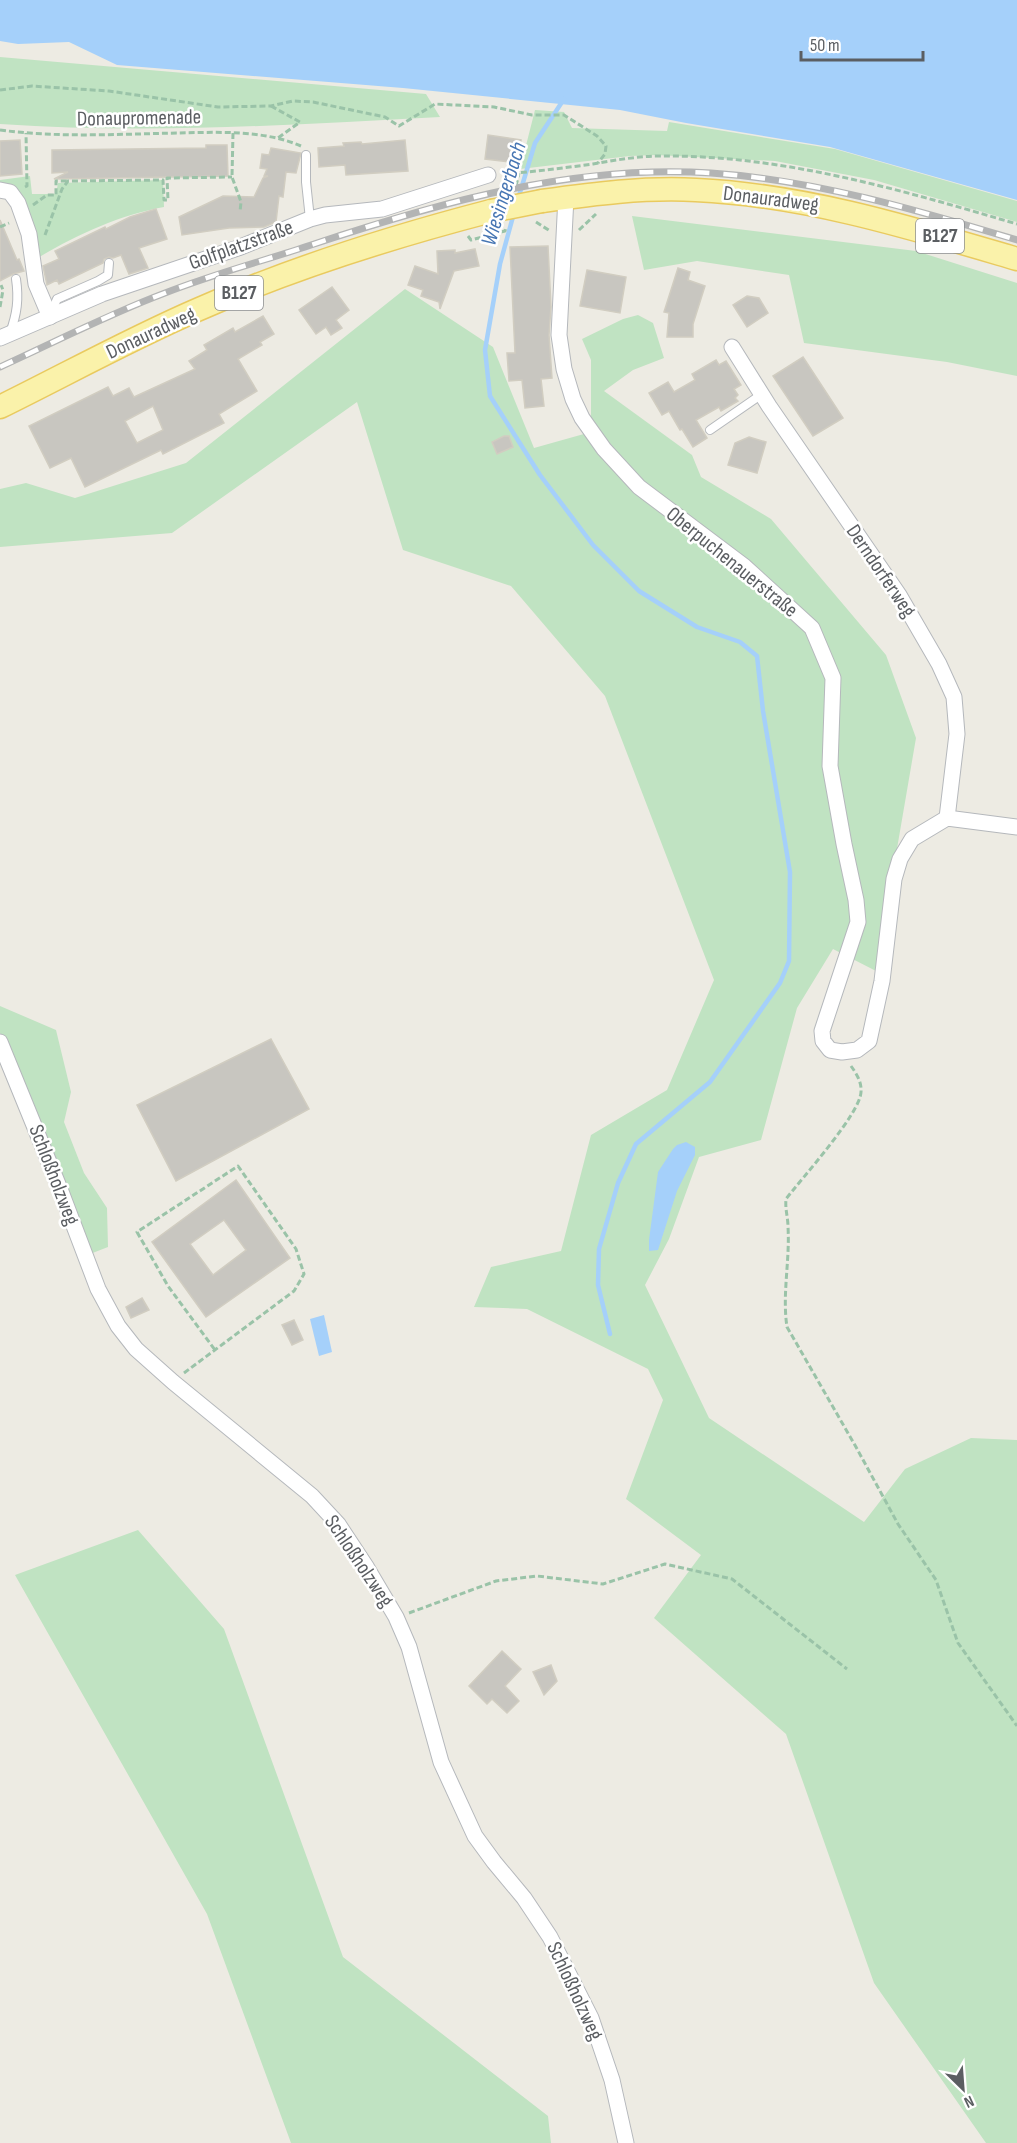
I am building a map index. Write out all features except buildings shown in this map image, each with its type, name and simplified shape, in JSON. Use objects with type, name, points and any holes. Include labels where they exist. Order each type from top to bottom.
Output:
[{"type":"main road","name":"B127","points":[[0,407],[196,310],[270,280],[343,253],[437,225],[491,211],[537,211],[566,197],[633,190],[696,190],[782,199],[862,215],[1017,259]]},
{"type":"street","name":"Golfplatzstraße","points":[[5,336],[102,294],[238,248],[325,214],[382,209],[489,176]]},
{"type":"street","points":[[5,191],[18,203],[29,234],[36,284],[50,316]]},
{"type":"street","name":"Oberpuchenauerstraße","points":[[566,197],[559,334],[564,369],[573,399],[582,418],[604,449],[639,487],[744,566],[812,628],[833,678],[830,766],[856,900],[858,922],[822,1031],[823,1041],[830,1050],[842,1052],[857,1050]]},
{"type":"street","name":"Derndorferweg","points":[[732,347],[810,467],[899,595],[939,664],[954,697],[957,734],[947,818]]},
{"type":"street","points":[[857,1050],[868,1041],[882,981],[894,879],[900,859],[912,839],[947,818],[1017,827]]},
{"type":"street","name":"Schloßholzweg","points":[[0,1042],[98,1289],[118,1326],[136,1349],[173,1382],[312,1496],[338,1524],[396,1617],[409,1647],[441,1762],[475,1836],[524,1898],[550,1937],[591,2018],[612,2080],[626,2143]]},
{"type":"lane","points":[[306,155],[310,219]]},
{"type":"lane","points":[[50,316],[57,299],[98,281],[108,274],[109,263]]},
{"type":"lane","points":[[5,336],[16,315],[19,297],[16,279]]},
{"type":"lane","points":[[710,430],[762,394]]},
{"type":"path","points":[[0,90],[32,86],[109,91],[218,107],[271,106],[293,101],[313,102],[385,117],[399,126],[435,104],[494,107],[532,115],[564,115],[597,136],[606,146],[605,154],[598,163]]},
{"type":"path","points":[[271,106],[300,122],[278,138]]},
{"type":"path","name":"Donaupromenade","points":[[0,130],[26,133],[233,134],[278,138]]},
{"type":"path","points":[[5,191],[27,186],[26,133]]},
{"type":"path","points":[[233,134],[232,177],[241,202],[240,212]]},
{"type":"path","points":[[278,138],[302,146],[306,155]]},
{"type":"path","points":[[519,173],[598,163],[631,156],[773,163],[875,184],[1017,224]]},
{"type":"path","points":[[21,213],[47,195],[56,195],[56,181],[164,180],[164,200],[168,200],[167,178],[232,177]]},
{"type":"path","points":[[29,240],[44,239],[62,189],[68,181]]},
{"type":"path","points":[[537,211],[555,234],[564,235],[578,231],[591,218],[604,210]]},
{"type":"path","points":[[466,234],[474,231]]},
{"type":"path","points":[[471,240],[505,231]]},
{"type":"path","points":[[0,307],[3,290],[1,285]]},
{"type":"path","points":[[857,1050],[849,1062],[858,1076],[861,1092],[853,1113],[786,1199],[785,1211],[788,1226],[784,1311],[787,1327],[898,1524],[936,1580],[958,1643],[1017,1726]]},
{"type":"path","points":[[173,1382],[294,1291],[304,1274],[296,1249],[238,1166],[137,1232],[168,1286],[215,1350]]},
{"type":"path","points":[[396,1617],[496,1581],[537,1576],[603,1584],[665,1564],[732,1579],[847,1669]]},
{"type":"green space","points":[[0,57],[426,94],[440,117],[165,128],[0,124]]},
{"type":"green space","points":[[535,110],[564,112],[572,128],[667,131],[669,122],[835,149],[1017,201],[1017,222],[874,180],[775,161],[656,155],[520,169]]},
{"type":"green space","points":[[30,176],[32,194],[56,194],[58,183],[163,180],[164,207],[130,215],[97,227],[36,259],[16,192],[0,182],[0,180]]},
{"type":"green space","points":[[632,216],[916,251],[1017,283],[1017,376],[947,362],[804,343],[789,275],[697,261],[644,270]]},
{"type":"green space","points":[[405,289],[493,347],[534,448],[591,432],[591,360],[582,339],[623,319],[638,315],[653,323],[664,358],[633,370],[604,391],[692,455],[701,477],[771,519],[886,655],[916,738],[876,971],[833,949],[797,1008],[761,1140],[699,1157],[669,1239],[645,1285],[709,1418],[864,1522],[905,1469],[971,1438],[1017,1440],[1017,2143],[986,2143],[874,1983],[786,1734],[654,1618],[701,1555],[626,1499],[663,1400],[648,1369],[527,1309],[474,1307],[491,1267],[561,1251],[591,1135],[667,1090],[714,980],[605,696],[511,586],[403,550],[357,402],[172,533],[0,547],[0,489],[26,483],[75,498],[186,463]]},
{"type":"green space","points":[[0,1006],[56,1030],[71,1092],[64,1122],[84,1173],[107,1208],[108,1247],[90,1254],[7,1045],[0,1033]]},
{"type":"green space","points":[[138,1530],[224,1629],[343,1957],[548,2116],[551,2143],[291,2143],[207,1914],[15,1575]]},
{"type":"water","points":[[0,0],[1017,0],[1017,200],[830,147],[620,110],[403,88],[117,65],[69,42],[18,44],[0,41]]},
{"type":"water","points":[[686,1142],[695,1147],[695,1155],[677,1191],[658,1250],[649,1251],[658,1172],[673,1149]]},
{"type":"water","points":[[324,1315],[332,1352],[319,1356],[310,1319]]},
{"type":"waterway","name":"Wiesingerbach","points":[[518,199],[535,143],[564,99]]},
{"type":"waterway","points":[[514,213],[500,264],[485,350],[490,396],[540,475],[593,545],[639,591],[697,627],[740,642],[757,656],[763,711],[790,872],[789,961],[780,983],[710,1082],[636,1144],[618,1183],[599,1249],[598,1285],[610,1334]]},
{"type":"railway","points":[[0,367],[123,310],[201,280],[409,214],[559,180],[609,174],[660,172],[711,173],[789,182],[866,198],[1017,240]]}]
